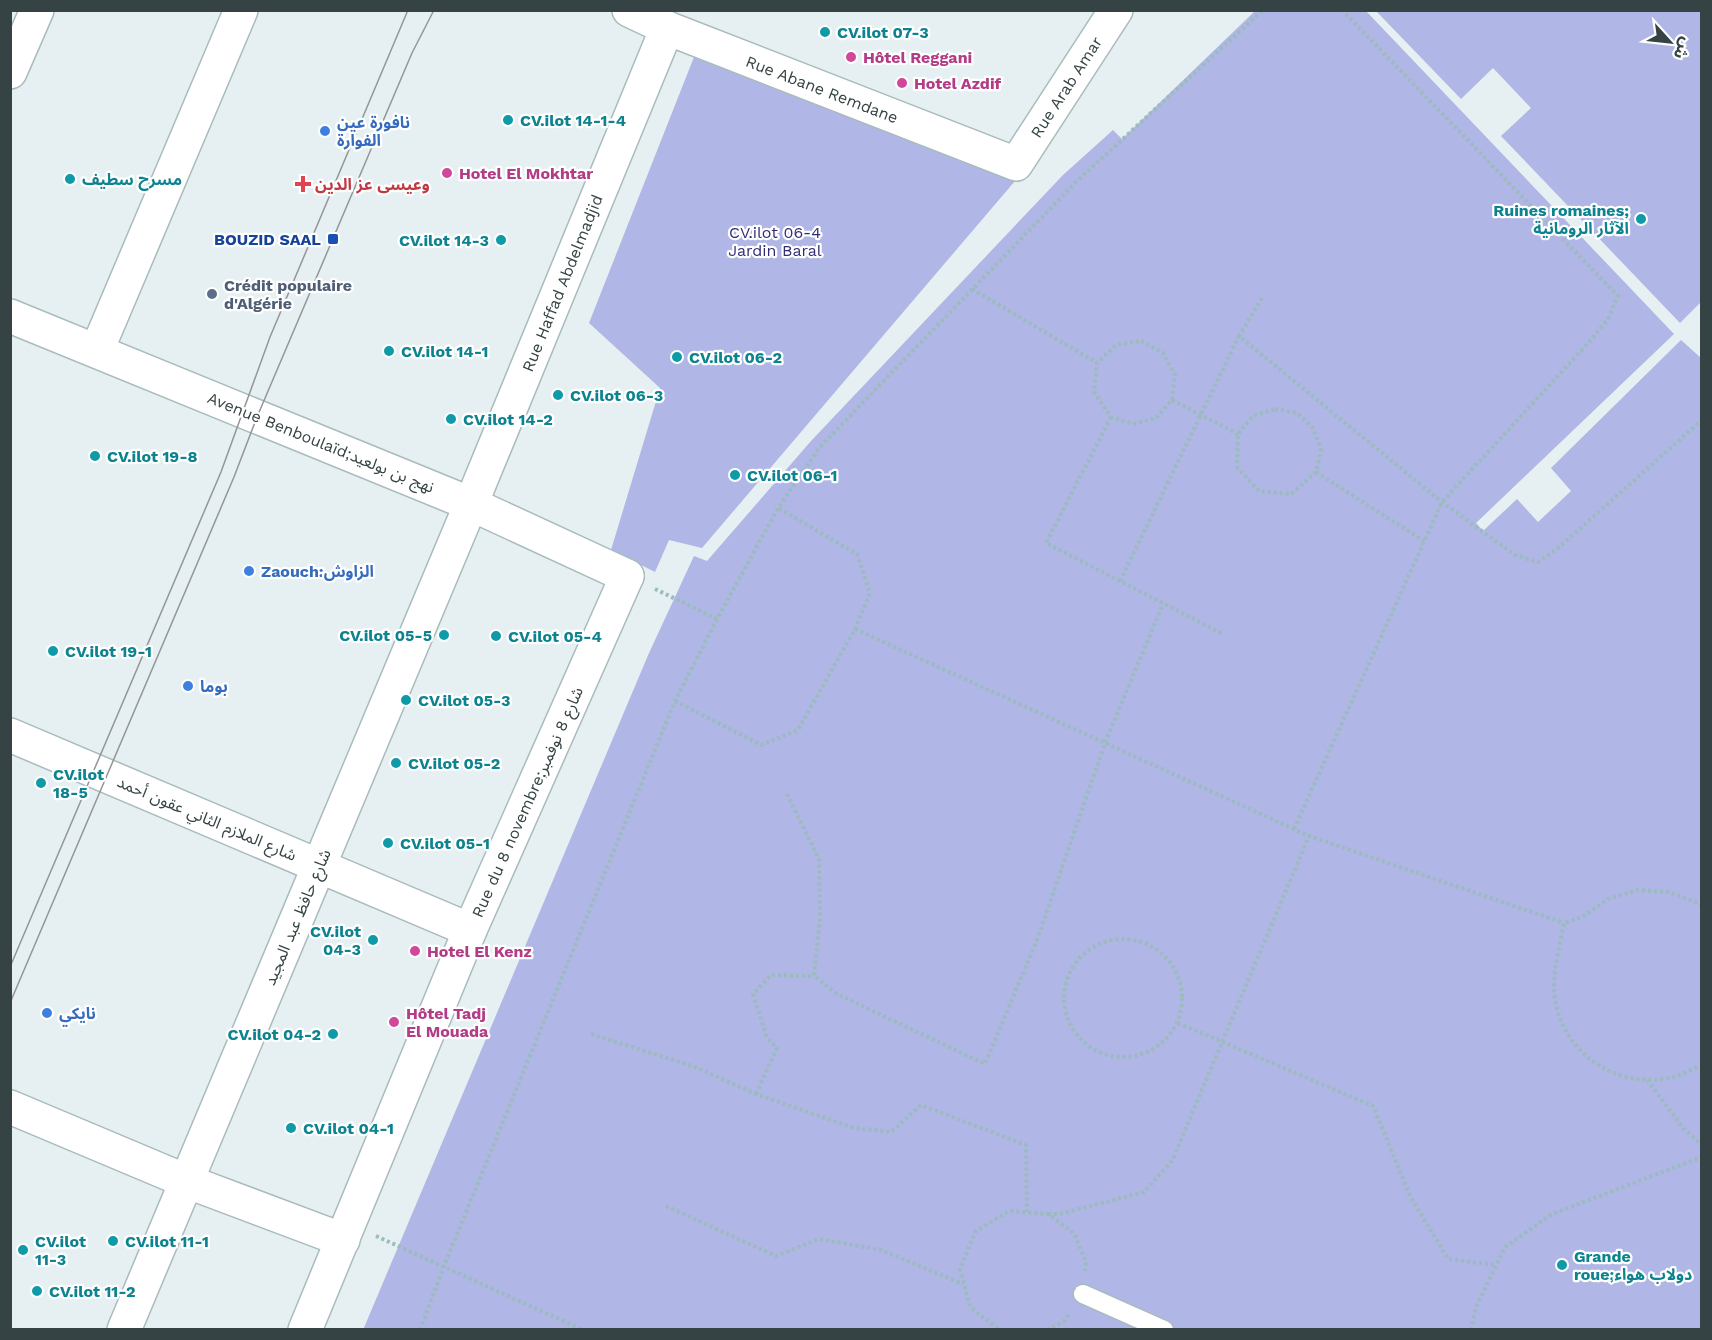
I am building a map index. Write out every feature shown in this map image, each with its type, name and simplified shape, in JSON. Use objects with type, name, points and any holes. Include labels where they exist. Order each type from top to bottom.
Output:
[{"type":"street","points":[[10,72],[37,10]]},
{"type":"street","points":[[97,350],[241,10]]},
{"type":"street","name":"Rue Abane Remdane","points":[[629,10],[667,28],[1016,164]]},
{"type":"street","name":"Rue Arab Amar","points":[[1016,164],[1116,10]]},
{"type":"street","name":"Rue Haffad Abdelmadjid","points":[[471,504],[667,28]]},
{"type":"street","name":"Avenue Benboulaïd;نهج بن بولعيد","points":[[10,316],[471,504],[627,576]]},
{"type":"street","name":"شارع حافظ عبد المجيد","points":[[124,1329],[471,504]]},
{"type":"street","name":"Rue du 8 novembre;شارع 8 نوفمبر","points":[[305,1329],[470,930],[627,576]]},
{"type":"street","name":"شارع الملازم الثاني عقون أحمد","points":[[10,735],[470,930]]},
{"type":"street","points":[[10,1107],[186,1181],[346,1232]]},
{"type":"lane","points":[[1083,1294],[1164,1329]]},
{"type":"path","points":[[420,1329],[675,701],[778,508],[820,447],[1076,182],[1263,10]]},
{"type":"path","points":[[1294,829],[1442,502],[1590,341],[1608,319],[1618,296],[1342,10]]},
{"type":"path","points":[[972,289],[1097,363]]},
{"type":"path","points":[[1120,581],[1239,336],[1262,298]]},
{"type":"path","points":[[1239,336],[1442,502],[1515,555],[1538,562],[1557,549],[1701,420]]},
{"type":"path","points":[[1141,341],[1163,353],[1175,375],[1172,400],[1156,418],[1133,424],[1111,417],[1094,392],[1097,363],[1116,345],[1141,341]]},
{"type":"path","points":[[1172,400],[1238,434]]},
{"type":"path","points":[[1275,409],[1297,413],[1314,428],[1321,450],[1316,472],[1291,494],[1259,492],[1236,467],[1238,434],[1253,416],[1275,409]]},
{"type":"path","points":[[1111,417],[1046,543],[1223,634]]},
{"type":"path","points":[[1316,472],[1424,541]]},
{"type":"path","points":[[675,701],[761,745],[798,730],[855,629],[870,593],[856,554],[778,508]]},
{"type":"path","points":[[627,576],[717,619]]},
{"type":"path","points":[[756,1095],[777,1048],[767,1038],[753,994],[771,975],[814,976],[837,994],[985,1064],[1037,940],[1105,743],[1163,604]]},
{"type":"path","points":[[855,629],[1309,836],[1564,923],[1582,917],[1608,899],[1638,890],[1668,892],[1701,906]]},
{"type":"path","points":[[787,794],[819,859],[820,917],[814,976]]},
{"type":"path","points":[[1004,1329],[997,1328],[970,1307],[960,1269],[975,1232],[1009,1211],[1060,1214],[1144,1192],[1172,1161],[1309,836]]},
{"type":"path","points":[[1564,923],[1555,973],[1556,1005],[1567,1034],[1588,1059],[1616,1075],[1647,1080],[1678,1076],[1701,1064]]},
{"type":"path","points":[[1130,937],[1165,953],[1183,986],[1178,1023],[1153,1051],[1116,1059],[1081,1043],[1063,1010],[1068,972],[1093,945],[1130,937]]},
{"type":"path","points":[[1178,1023],[1373,1106],[1410,1196],[1448,1259],[1496,1265]]},
{"type":"path","points":[[591,1034],[695,1067],[756,1095],[854,1128],[891,1132],[921,1106],[1026,1145],[1027,1212]]},
{"type":"path","points":[[1647,1080],[1684,1130],[1701,1145]]},
{"type":"path","points":[[1471,1329],[1476,1307],[1505,1247],[1552,1214],[1701,1157]]},
{"type":"path","points":[[666,1206],[776,1256],[819,1239],[881,1250],[964,1284]]},
{"type":"path","points":[[1048,1214],[1074,1233],[1078,1242],[1086,1262],[1083,1294]]},
{"type":"path","points":[[346,1232],[444,1266],[583,1329]]},
{"type":"green space","points":[[1255,11],[1366,11],[1674,334],[1476,523],[1483,531],[1517,499],[1538,522],[1571,491],[1551,468],[1681,340],[1701,358],[1701,1329],[363,1330],[649,653],[694,556],[707,561],[811,441],[1063,175],[1113,130],[1122,139]]},
{"type":"green space","name":"Ruines romaines; الآثار الرومانية","points":[[1376,11],[1701,11],[1701,302],[1680,323],[1501,136],[1531,108],[1493,68],[1461,99]]},
{"type":"green space","name":"CV.ilot 06-4 Jardin Baral","points":[[694,57],[1015,181],[702,548],[669,540],[655,572],[611,550],[660,388],[589,323]]},
{"type":"tram line","points":[[10,967],[221,472],[270,337],[408,10]]},
{"type":"tram line","points":[[10,1003],[412,53],[434,10]]},
{"type":"place","name":"CV.ilot 07-3","points":[[825,32]]},
{"type":"place","name":"Hôtel Reggani","points":[[851,57]]},
{"type":"place","name":"Hotel Azdif","points":[[902,83]]},
{"type":"place","name":"CV.ilot 14-1-4","points":[[508,120]]},
{"type":"place","name":"نافورة عين الفوارة","points":[[325,131]]},
{"type":"place","name":"Hotel El Mokhtar","points":[[447,173]]},
{"type":"place","name":"مسرح سطيف","points":[[70,179]]},
{"type":"place","name":"وعيسى عز الدين","points":[[303,184]]},
{"type":"place","name":"Ruines romaines; الآثار الرومانية","points":[[1641,219]]},
{"type":"place","name":"BOUZID SAAL","points":[[333,239]]},
{"type":"place","name":"CV.ilot 14-3","points":[[501,240]]},
{"type":"place","name":"Crédit populaire d'Algérie","points":[[212,294]]},
{"type":"place","name":"CV.ilot 14-1","points":[[389,351]]},
{"type":"place","name":"CV.ilot 06-2","points":[[677,357]]},
{"type":"place","name":"CV.ilot 06-3","points":[[558,395]]},
{"type":"place","name":"CV.ilot 14-2","points":[[451,419]]},
{"type":"place","name":"CV.ilot 19-8","points":[[95,456]]},
{"type":"place","name":"CV.ilot 06-1","points":[[735,475]]},
{"type":"place","name":"Zaouch:الزاوش","points":[[249,571]]},
{"type":"place","name":"CV.ilot 05-5","points":[[444,635]]},
{"type":"place","name":"CV.ilot 05-4","points":[[496,636]]},
{"type":"place","name":"CV.ilot 19-1","points":[[53,651]]},
{"type":"place","name":"بوما","points":[[188,686]]},
{"type":"place","name":"CV.ilot 05-3","points":[[406,700]]},
{"type":"place","name":"CV.ilot 05-2","points":[[396,763]]},
{"type":"place","name":"CV.ilot 18-5","points":[[41,783]]},
{"type":"place","name":"CV.ilot 05-1","points":[[388,843]]},
{"type":"place","name":"CV.ilot 04-3","points":[[373,940]]},
{"type":"place","name":"Hotel El Kenz","points":[[415,951]]},
{"type":"place","name":"نايكي","points":[[47,1013]]},
{"type":"place","name":"Hôtel Tadj El Mouada","points":[[394,1022]]},
{"type":"place","name":"CV.ilot 04-2","points":[[333,1034]]},
{"type":"place","name":"CV.ilot 04-1","points":[[291,1128]]},
{"type":"place","name":"CV.ilot 11-1","points":[[113,1241]]},
{"type":"place","name":"CV.ilot 11-3","points":[[23,1250]]},
{"type":"place","name":"Grande roue;دولاب هواء","points":[[1562,1265]]},
{"type":"place","name":"CV.ilot 11-2","points":[[37,1291]]}]
